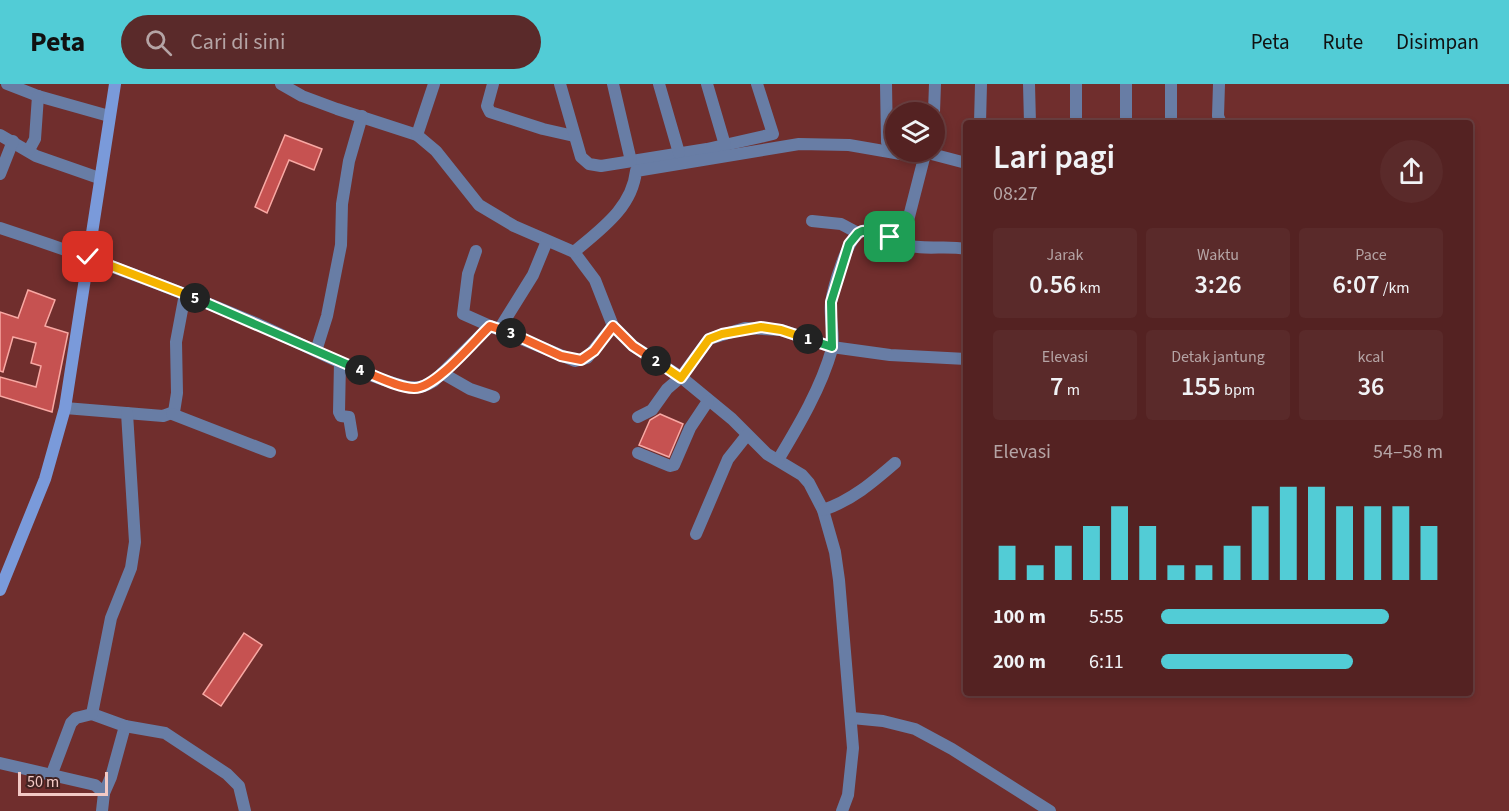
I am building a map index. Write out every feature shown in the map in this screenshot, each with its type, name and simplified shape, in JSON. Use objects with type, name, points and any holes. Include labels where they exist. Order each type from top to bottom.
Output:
[{"type":"street","points":[[7,84],[38,96],[110,116]]},
{"type":"street","points":[[0,590],[5,562],[45,479],[65,408],[115,84]]},
{"type":"street","points":[[281,84],[302,96],[417,135],[436,151],[479,205],[514,226],[574,252],[595,280],[613,326],[633,346],[681,378],[732,419],[767,454],[802,475],[815,492],[823,510],[835,552],[839,580],[852,718],[852,770],[848,795],[842,811]]},
{"type":"street","points":[[417,135],[434,84]]},
{"type":"street","points":[[493,84],[488,103],[490,112],[574,136]]},
{"type":"street","points":[[560,84],[581,157],[589,164],[601,166],[725,145],[773,134],[757,84]]},
{"type":"street","points":[[613,84],[631,160]]},
{"type":"street","points":[[659,84],[679,153]]},
{"type":"street","points":[[707,84],[725,145]]},
{"type":"street","points":[[886,84],[886,102]]},
{"type":"street","points":[[934,102],[935,84]]},
{"type":"street","points":[[980,120],[981,84]]},
{"type":"street","points":[[1029,84],[1030,120]]},
{"type":"street","points":[[1076,84],[1076,120]]},
{"type":"street","points":[[1126,84],[1126,120]]},
{"type":"street","points":[[1171,84],[1171,120]]},
{"type":"street","points":[[1219,84],[1220,120]]},
{"type":"street","points":[[29,150],[35,139],[38,96]]},
{"type":"street","points":[[316,351],[327,316],[341,245],[342,204],[349,161],[362,116]]},
{"type":"street","points":[[0,135],[36,156],[99,178]]},
{"type":"street","points":[[0,174],[13,141]]},
{"type":"street","points":[[574,252],[621,209],[635,184],[636,171],[799,144],[849,145],[924,158],[902,244]]},
{"type":"street","points":[[945,157],[963,162]]},
{"type":"street","points":[[812,221],[846,225],[858,233]]},
{"type":"street","points":[[0,228],[88,257],[185,294],[340,362],[413,388],[427,386],[495,327],[533,275],[547,242]]},
{"type":"street","points":[[778,460],[807,412],[832,347],[831,302],[849,244],[858,233],[876,231],[902,244],[963,249]]},
{"type":"street","points":[[476,251],[468,274],[464,314],[575,361],[587,358],[613,326]]},
{"type":"street","points":[[172,414],[176,405],[176,342],[185,294]]},
{"type":"street","points":[[638,417],[652,410],[667,389],[681,378],[709,339],[739,329],[761,327],[781,330],[832,347],[890,355],[963,359]]},
{"type":"street","points":[[340,362],[339,414],[349,417],[352,435]]},
{"type":"street","points":[[442,373],[452,381],[494,397]]},
{"type":"street","points":[[638,453],[670,466],[674,465],[690,428],[708,401]]},
{"type":"street","points":[[65,408],[163,416],[172,414],[270,452]]},
{"type":"street","points":[[92,714],[111,618],[133,561],[135,542],[127,413]]},
{"type":"street","points":[[696,534],[728,459],[747,435]]},
{"type":"street","points":[[823,510],[854,496],[895,463]]},
{"type":"street","points":[[51,776],[71,723],[84,714],[92,714],[125,726],[165,733],[227,774],[239,786],[245,811]]},
{"type":"street","points":[[852,718],[883,721],[915,729],[952,749],[1050,811]]},
{"type":"street","points":[[102,811],[104,793],[111,777],[125,726]]},
{"type":"street","points":[[0,763],[94,784],[104,793]]},
{"type":"building","points":[[285,135],[322,149],[314,170],[289,160],[267,213],[255,207]]},
{"type":"building","points":[[28,290],[55,300],[45,326],[68,333],[52,412],[0,396],[0,377],[36,387],[41,366],[31,363],[36,343],[13,337],[3,372],[0,371],[0,312],[18,318]]},
{"type":"building","points":[[660,414],[683,424],[669,457],[639,445],[650,420]]},
{"type":"building","points":[[244,633],[262,645],[221,706],[203,694]]},
{"type":"route","points":[[88,257],[185,294],[340,362],[402,386],[420,388],[434,381],[490,326],[500,328],[575,361],[587,358],[613,326],[633,346],[681,378],[709,339],[745,328],[761,327],[781,330],[832,347],[831,302],[849,244],[862,231],[876,231],[890,237]]}]
